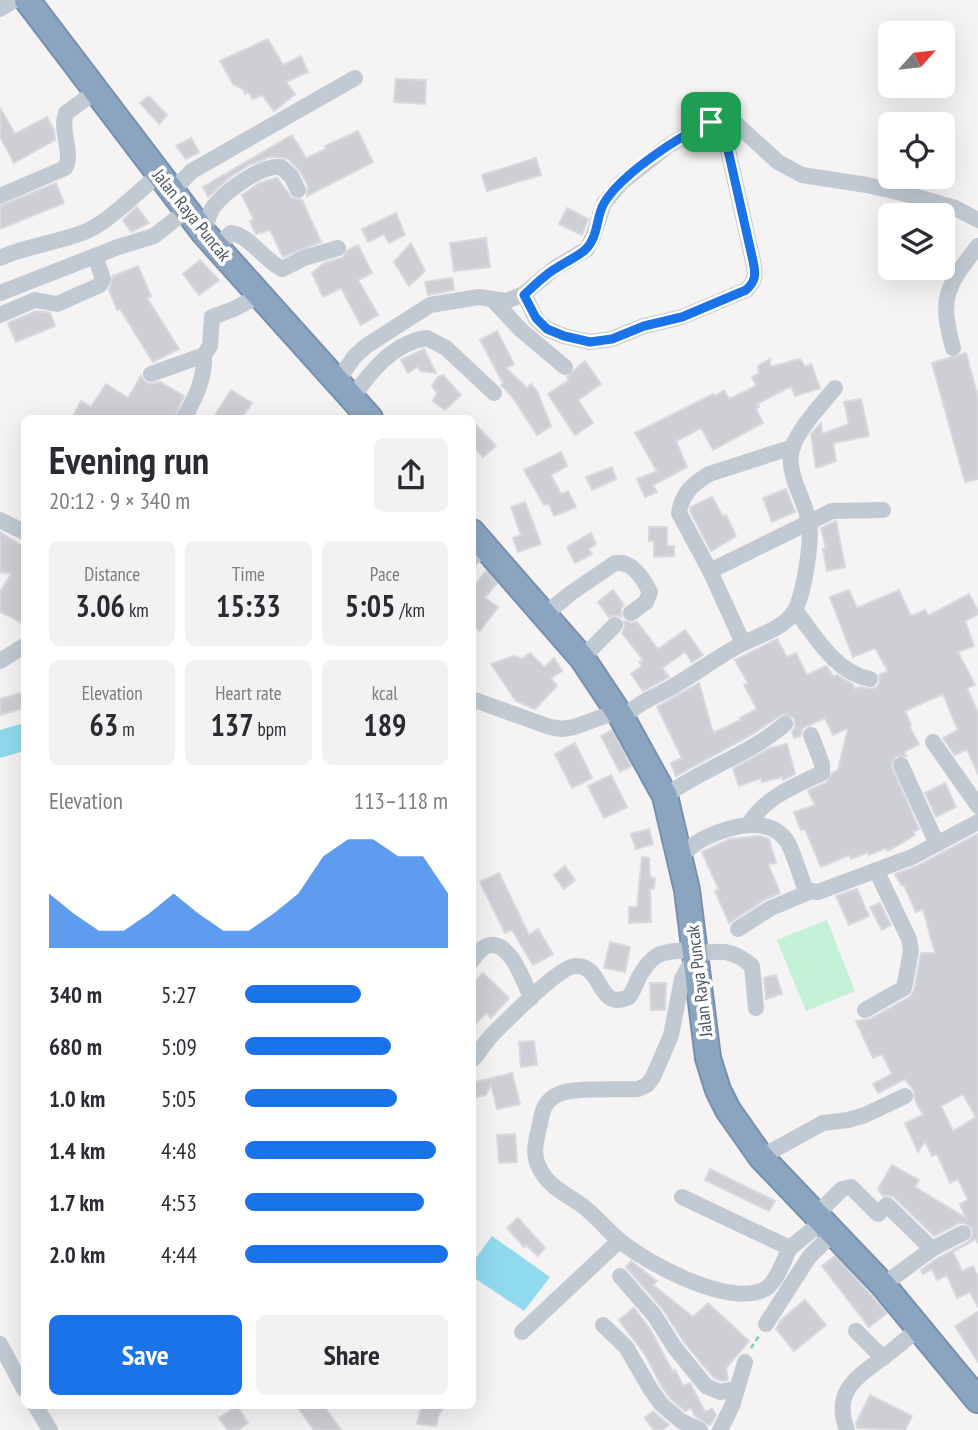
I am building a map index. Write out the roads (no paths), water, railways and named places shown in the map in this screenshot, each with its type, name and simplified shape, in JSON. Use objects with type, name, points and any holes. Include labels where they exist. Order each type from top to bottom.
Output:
[{"type":"highway","name":"Jalan Raya Puncak","points":[[27,0],[204,232],[367,415]]},
{"type":"highway","name":"Jalan Raya Puncak","points":[[477,546],[582,658],[622,718],[665,796],[680,856],[696,952],[708,1058],[718,1090],[741,1131],[822,1226],[883,1285],[978,1400]]},
{"type":"street","points":[[0,9],[15,0]]},
{"type":"street","points":[[0,258],[20,249],[32,248],[92,229],[165,183],[192,171],[355,78]]},
{"type":"street","points":[[0,196],[65,169],[68,162],[64,132],[66,113],[88,97],[102,97]]},
{"type":"street","points":[[524,295],[536,318],[547,329],[590,342],[612,339],[644,326],[682,317],[752,285],[756,277],[721,119]]},
{"type":"street","points":[[344,390],[354,357],[415,313],[447,301],[479,297],[506,300],[524,295],[555,268],[587,249],[604,203],[622,182],[668,146],[698,127],[721,119],[733,121],[772,158],[790,170],[920,198],[955,208],[978,220]]},
{"type":"street","points":[[204,232],[212,208],[242,182],[266,168],[281,167],[291,176],[298,190]]},
{"type":"street","points":[[0,293],[154,236],[182,214],[204,232],[239,234],[265,259],[282,269],[304,258],[338,248]]},
{"type":"street","points":[[953,348],[945,316],[947,295],[955,275],[978,246]]},
{"type":"street","points":[[0,315],[35,300],[57,304],[100,285],[103,279],[95,256]]},
{"type":"street","points":[[151,374],[204,355],[211,346],[212,317],[258,296],[263,299]]},
{"type":"street","points":[[492,299],[521,330],[565,367]]},
{"type":"street","points":[[344,390],[408,343],[427,338],[446,348],[494,393]]},
{"type":"street","points":[[186,415],[199,390],[204,371],[204,355]]},
{"type":"street","points":[[476,700],[562,729],[613,713],[622,718],[638,703],[671,687],[743,643],[777,627],[795,610],[808,559],[809,522],[791,465],[793,447],[805,425],[835,388]]},
{"type":"street","points":[[743,643],[710,570],[679,513],[684,497],[696,482],[709,474],[793,447]]},
{"type":"street","points":[[710,570],[832,512],[883,510]]},
{"type":"street","points":[[0,520],[21,530]]},
{"type":"street","points":[[544,616],[614,563],[621,562],[630,566],[650,592],[646,602],[631,613]]},
{"type":"street","points":[[795,610],[843,668],[857,676],[870,679]]},
{"type":"street","points":[[582,658],[615,625]]},
{"type":"street","points":[[0,661],[21,648]]},
{"type":"street","points":[[665,796],[689,778],[759,745],[785,724]]},
{"type":"street","points":[[750,824],[756,813],[771,799],[822,773],[822,764],[811,735]]},
{"type":"street","points":[[933,742],[978,806]]},
{"type":"street","points":[[901,765],[937,844]]},
{"type":"street","points":[[738,929],[769,909],[912,857],[978,822]]},
{"type":"street","points":[[680,856],[705,838],[750,824],[773,830],[787,842],[801,879],[810,892]]},
{"type":"street","points":[[865,1010],[904,988],[911,951],[909,939],[876,870]]},
{"type":"street","points":[[476,956],[488,946],[497,947],[510,954],[531,998]]},
{"type":"street","points":[[476,1055],[492,1035],[531,998],[557,975],[574,965],[593,974],[609,998],[624,1000],[633,991],[647,964],[656,955],[670,951],[720,950],[735,954],[752,967],[756,1008]]},
{"type":"street","points":[[696,952],[682,979],[671,1035],[647,1085],[638,1089],[559,1093],[543,1107],[535,1147],[537,1163],[546,1179],[556,1189],[585,1208],[619,1241],[652,1261],[714,1289],[741,1293],[758,1292],[767,1288],[790,1248],[822,1226]]},
{"type":"street","points":[[761,1157],[823,1123],[866,1115],[905,1096]]},
{"type":"street","points":[[766,1324],[809,1257],[842,1189],[851,1187],[878,1214],[887,1205],[932,1249]]},
{"type":"street","points":[[682,1197],[790,1248]]},
{"type":"street","points":[[883,1285],[932,1249],[963,1233]]},
{"type":"street","points":[[522,1332],[619,1241]]},
{"type":"street","points":[[620,1276],[654,1315],[675,1349],[706,1386],[720,1392],[737,1389]]},
{"type":"street","points":[[603,1325],[626,1347],[662,1405],[681,1421],[701,1430]]},
{"type":"street","points":[[847,1430],[843,1408],[847,1389],[856,1377],[884,1358],[919,1328]]},
{"type":"street","points":[[856,1331],[884,1358]]},
{"type":"street","points":[[0,1344],[21,1383]]},
{"type":"street","points":[[720,1430],[732,1406],[745,1362]]},
{"type":"street","points":[[37,1409],[50,1430]]},
{"type":"water","points":[[21,724],[21,752],[0,758],[0,730]]},
{"type":"water","points":[[492,1236],[550,1277],[524,1311],[476,1279],[476,1258]]}]
